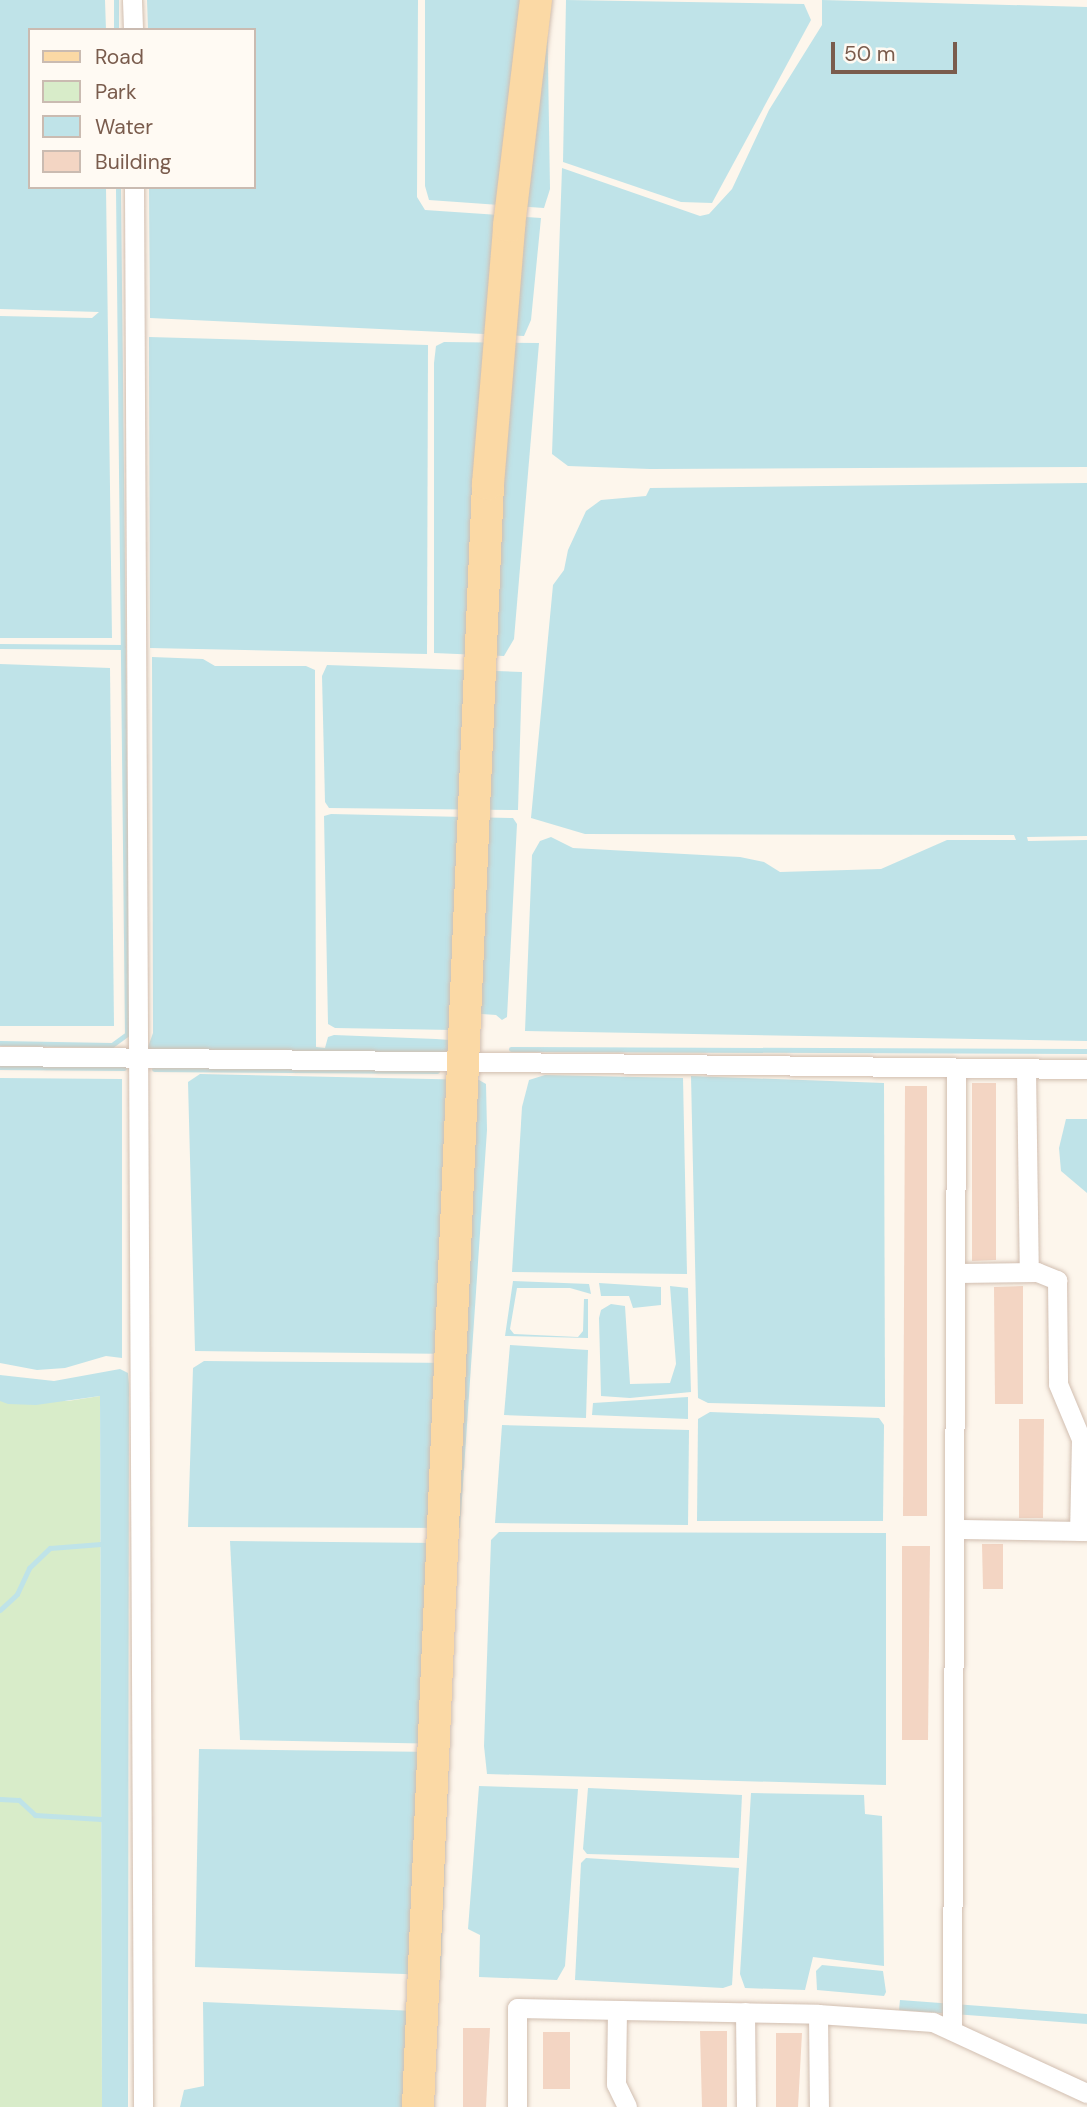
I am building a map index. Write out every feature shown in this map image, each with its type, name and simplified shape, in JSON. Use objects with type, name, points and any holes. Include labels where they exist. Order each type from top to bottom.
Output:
[{"type":"main road","points":[[418,2107],[488,484],[509,226],[536,0]]},
{"type":"street","points":[[132,0],[133,28]]},
{"type":"street","points":[[134,189],[141,1057],[142,2107]]},
{"type":"street","points":[[0,1056],[141,1057],[463,1068],[1087,1069]]},
{"type":"street","points":[[952,2030],[957,1529],[956,1068]]},
{"type":"street","points":[[1026,1069],[1029,1272]]},
{"type":"street","points":[[957,1273],[1047,1273],[1057,1280],[1058,1384],[1081,1439],[1083,1531],[957,1529]]},
{"type":"street","points":[[517,2107],[517,2008],[818,2014],[933,2022],[1087,2093]]},
{"type":"street","points":[[617,2010],[616,2084],[627,2107]]},
{"type":"street","points":[[745,2012],[746,2107]]},
{"type":"street","points":[[818,2014],[819,2107]]},
{"type":"green space","points":[[100,1396],[102,2107],[0,2107],[0,1401],[68,1401]]},
{"type":"water","points":[[0,0],[105,0],[106,28],[28,28],[28,189],[106,189],[112,638],[0,638],[0,316],[92,318],[99,312],[0,309]]},
{"type":"water","points":[[147,0],[418,0],[417,197],[425,210],[541,218],[531,320],[524,336],[150,318],[149,189],[256,189],[256,28],[148,28]]},
{"type":"water","points":[[425,0],[547,0],[550,189],[544,208],[429,200],[425,186]]},
{"type":"water","points":[[566,0],[804,4],[811,20],[712,203],[681,202],[563,162]]},
{"type":"water","points":[[822,0],[1087,7],[1087,467],[650,469],[568,466],[552,454],[562,168],[700,216],[709,214],[732,189],[769,110],[822,25]]},
{"type":"water","points":[[149,337],[428,345],[427,654],[150,648]]},
{"type":"water","points":[[444,342],[539,343],[514,639],[504,656],[434,653],[434,363],[436,346]]},
{"type":"water","points":[[1087,483],[1087,836],[1027,837],[1028,841],[1087,840],[1087,1041],[525,1031],[532,855],[540,841],[551,837],[573,848],[740,857],[764,862],[780,872],[881,869],[947,840],[1016,840],[1014,835],[585,834],[531,818],[553,585],[564,570],[568,550],[586,511],[601,500],[646,496],[650,488]]},
{"type":"water","points":[[152,657],[203,659],[215,666],[306,666],[315,670],[316,1047],[325,1048],[328,1037],[334,1035],[436,1039],[450,1040],[464,1056],[147,1050],[153,1033]]},
{"type":"water","points":[[0,664],[110,668],[114,1026],[0,1026]]},
{"type":"water","points":[[327,665],[522,672],[518,810],[329,808],[325,802],[322,676]]},
{"type":"water","points":[[324,816],[513,818],[517,824],[507,1017],[502,1020],[496,1015],[468,1013],[454,1030],[335,1028],[328,1024]]},
{"type":"water","points":[[200,1074],[479,1080],[486,1084],[487,1130],[460,1528],[188,1527],[193,1368],[204,1361],[459,1363],[456,1354],[195,1351],[188,1082]]},
{"type":"water","points":[[545,1075],[683,1078],[687,1274],[512,1272],[522,1107],[529,1080]]},
{"type":"water","points":[[691,1076],[884,1083],[885,1407],[708,1403],[698,1398]]},
{"type":"water","points":[[0,1078],[122,1079],[122,1358],[106,1356],[65,1368],[37,1370],[0,1363]]},
{"type":"water","points":[[1066,1119],[1087,1119],[1087,1193],[1061,1171],[1059,1148]]},
{"type":"water","points":[[513,1281],[589,1284],[591,1294],[570,1288],[517,1288],[510,1329],[514,1334],[578,1337],[583,1331],[584,1299],[588,1299],[588,1338],[505,1336]]},
{"type":"water","points":[[599,1283],[661,1287],[661,1305],[633,1308],[629,1296],[601,1296]]},
{"type":"water","points":[[670,1286],[688,1288],[691,1392],[630,1398],[601,1396],[599,1318],[601,1310],[611,1304],[625,1306],[630,1384],[670,1383],[676,1364]]},
{"type":"water","points":[[510,1345],[588,1350],[586,1418],[504,1415]]},
{"type":"water","points":[[120,1369],[128,1373],[129,1384],[128,2107],[102,2107],[100,1396],[36,1405],[8,1404],[0,1401],[0,1375],[54,1381]]},
{"type":"water","points":[[688,1397],[688,1419],[592,1415],[593,1403]]},
{"type":"water","points":[[710,1412],[879,1418],[884,1425],[883,1521],[697,1521],[698,1419]]},
{"type":"water","points":[[502,1425],[689,1430],[688,1525],[495,1523]]},
{"type":"water","points":[[499,1532],[886,1533],[886,1785],[487,1774],[484,1746],[491,1540]]},
{"type":"water","points":[[230,1541],[436,1543],[456,1553],[449,1744],[240,1740]]},
{"type":"water","points":[[199,1749],[435,1752],[449,1757],[441,1970],[434,1975],[195,1967]]},
{"type":"water","points":[[479,1786],[578,1789],[565,1966],[557,1980],[479,1977],[480,1935],[468,1929]]},
{"type":"water","points":[[588,1788],[742,1795],[739,1858],[587,1854],[583,1849]]},
{"type":"water","points":[[751,1793],[864,1795],[865,1814],[882,1816],[884,1966],[813,1957],[805,1990],[745,1988],[740,1974]]},
{"type":"water","points":[[586,1858],[739,1868],[732,1985],[723,1988],[575,1980],[581,1863]]},
{"type":"water","points":[[822,1965],[883,1971],[886,1992],[884,1996],[817,1990],[816,1971]]},
{"type":"water","points":[[900,2000],[1087,2014],[1087,2024],[899,2010]]},
{"type":"water","points":[[203,2002],[416,2011],[424,2107],[180,2107],[184,2090],[204,2086]]},
{"type":"building","points":[[972,1083],[996,1083],[996,1260],[972,1261]]},
{"type":"building","points":[[905,1086],[927,1086],[927,1516],[903,1516]]},
{"type":"building","points":[[1023,1286],[1023,1404],[995,1404],[994,1287]]},
{"type":"building","points":[[1019,1419],[1044,1419],[1043,1518],[1019,1518]]},
{"type":"building","points":[[982,1544],[1003,1544],[1003,1589],[983,1589]]},
{"type":"building","points":[[902,1546],[930,1546],[928,1740],[902,1740]]},
{"type":"building","points":[[463,2028],[490,2028],[486,2107],[463,2107]]},
{"type":"building","points":[[700,2031],[727,2031],[727,2107],[702,2107]]},
{"type":"building","points":[[543,2032],[570,2032],[570,2089],[543,2089]]},
{"type":"building","points":[[776,2033],[802,2033],[798,2107],[776,2107]]},
{"type":"waterway","points":[[116,0],[116,28]]},
{"type":"waterway","points":[[0,1043],[112,1045],[127,1034],[118,189]]},
{"type":"waterway","points":[[0,646],[123,647]]},
{"type":"waterway","points":[[511,1049],[1087,1051]]},
{"type":"waterway","points":[[0,1067],[124,1068]]},
{"type":"waterway","points":[[154,1069],[437,1071]]},
{"type":"waterway","points":[[0,1610],[17,1594],[29,1568],[50,1548],[101,1544]]},
{"type":"waterway","points":[[0,1799],[19,1800],[35,1815],[101,1819]]}]
